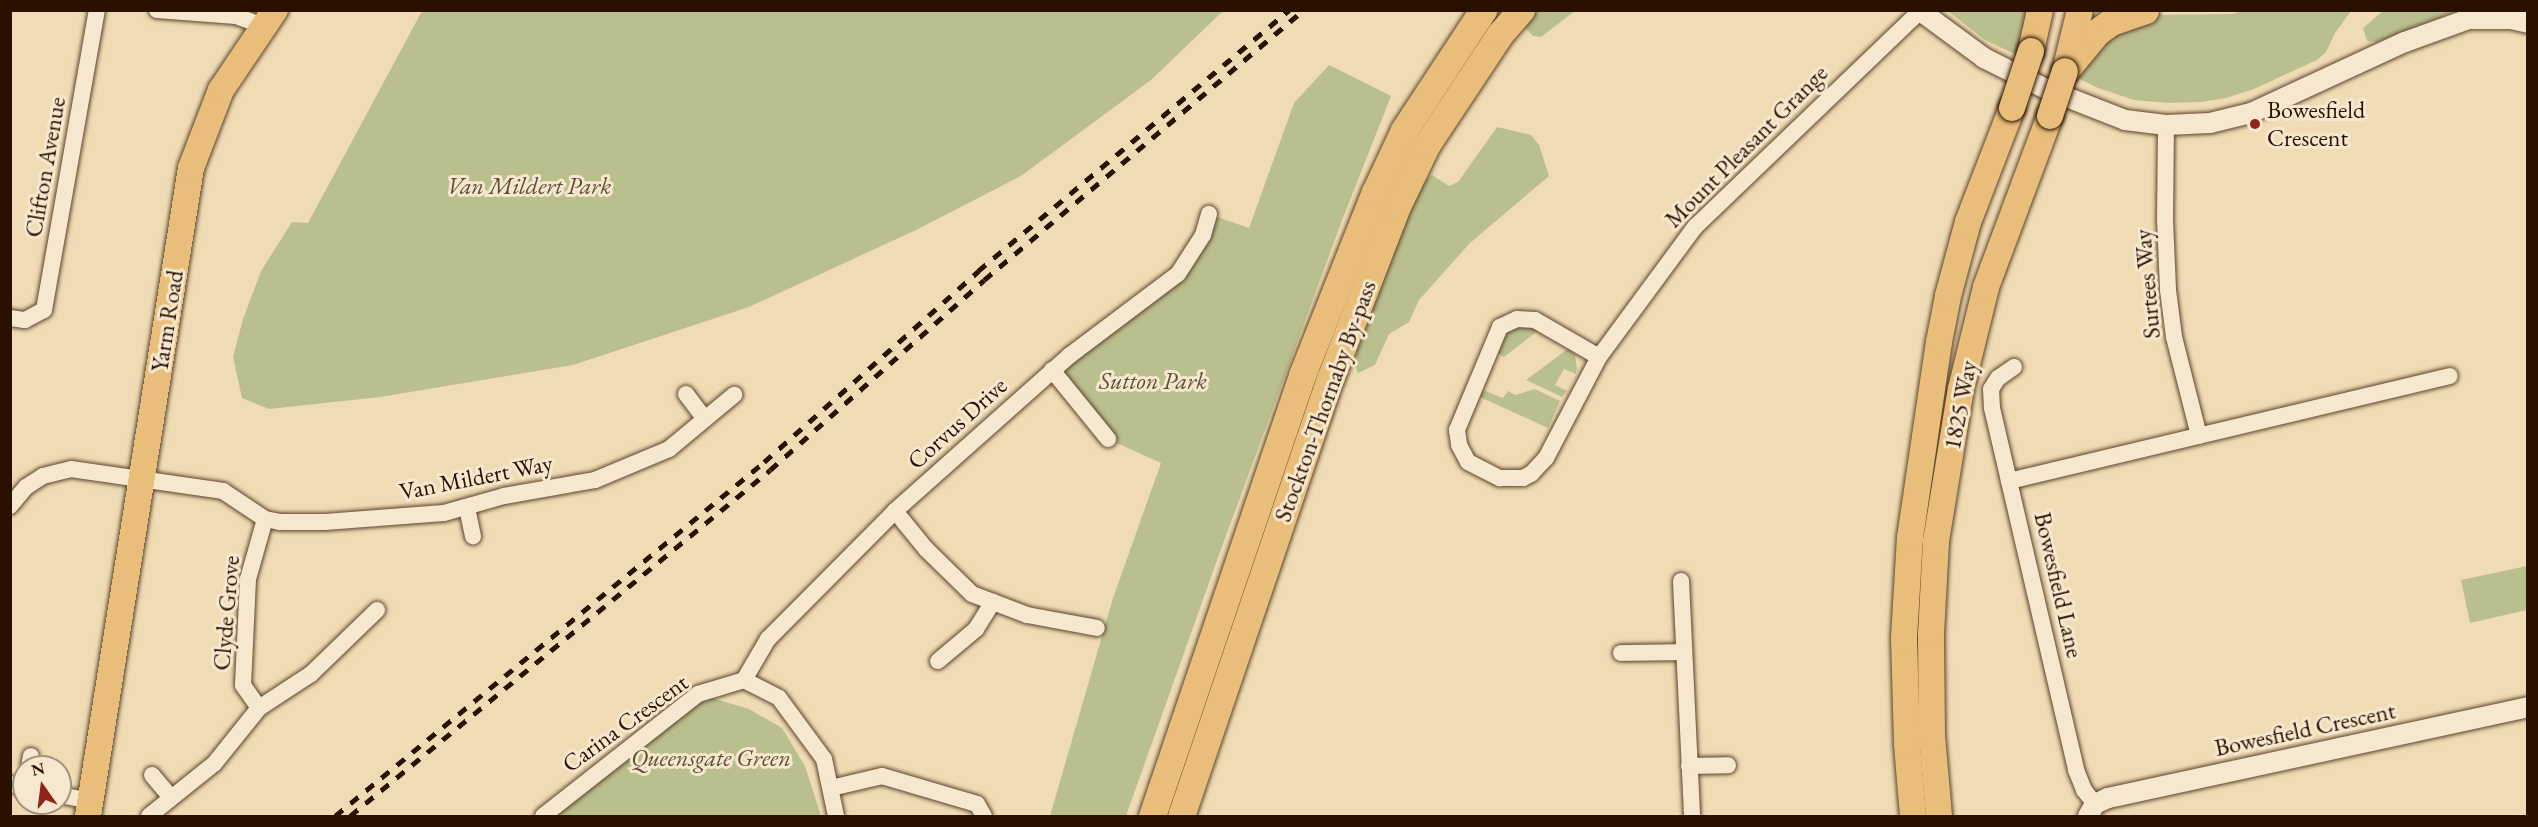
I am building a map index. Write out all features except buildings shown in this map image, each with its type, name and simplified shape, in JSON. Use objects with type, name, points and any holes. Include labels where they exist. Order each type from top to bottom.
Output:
[{"type":"highway","name":"Stockton-Thornaby By-pass","points":[[1152,816],[1302,375],[1375,192],[1404,130],[1483,10]]},
{"type":"highway","name":"Stockton-Thornaby By-pass","points":[[1181,816],[1330,379],[1398,204],[1427,144],[1500,34],[1521,10]]},
{"type":"highway","points":[[2065,71],[2097,32],[2111,22],[2145,10]]},
{"type":"main road","name":"1825 Way","points":[[1913,816],[1907,744],[1904,638],[1910,538],[1933,376],[1948,296],[1968,222],[2012,108],[2031,51],[2040,10]]},
{"type":"main road","name":"1825 Way","points":[[1939,816],[1932,736],[1931,645],[1936,541],[1961,389],[1986,287],[2050,116],[2065,71],[2080,10]]},
{"type":"main road","name":"Yarm Road","points":[[78,806],[115,651],[191,168],[221,90],[270,19]]},
{"type":"street","name":"Clifton Avenue","points":[[18,319],[44,310],[97,10]]},
{"type":"street","points":[[157,10],[270,19]]},
{"type":"street","points":[[1919,11],[1984,58],[2046,89],[2125,120],[2166,125],[2210,123],[2251,113],[2404,42],[2469,19],[2511,20],[2528,23]]},
{"type":"street","name":"Mount Pleasant Grange","points":[[1599,357],[1535,320],[1517,319],[1500,327],[1457,430],[1459,446],[1468,462],[1500,478],[1523,478],[1532,474],[1546,458],[1599,357],[1695,227],[1919,11]]},
{"type":"street","name":"Surtees Way","points":[[2166,125],[2165,220],[2168,290],[2174,337],[2199,436]]},
{"type":"street","name":"Corvus Drive","points":[[744,680],[768,639],[896,511],[1052,370],[1178,274],[1203,235],[1209,214]]},
{"type":"street","name":"Bowesfield Lane","points":[[2014,367],[1998,378],[1991,389],[1992,408],[2076,770],[2091,810]]},
{"type":"street","points":[[1052,370],[1108,439]]},
{"type":"street","points":[[2009,481],[2450,376]]},
{"type":"street","points":[[686,394],[705,419]]},
{"type":"street","name":"Van Mildert Way","points":[[10,506],[26,487],[42,476],[71,469],[222,491],[265,519],[281,522],[325,522],[426,515],[467,508],[504,496],[595,480],[669,448],[734,395]]},
{"type":"street","points":[[467,508],[473,536]]},
{"type":"street","points":[[896,511],[926,549],[972,594],[1027,615],[1097,628]]},
{"type":"street","name":"Clyde Grove","points":[[259,708],[243,685],[248,579],[265,519]]},
{"type":"street","points":[[1681,581],[1692,816]]},
{"type":"street","points":[[938,661],[976,629],[993,602]]},
{"type":"street","points":[[149,816],[214,764],[259,708],[311,674],[377,610]]},
{"type":"street","points":[[1621,653],[1684,652]]},
{"type":"street","points":[[744,680],[779,698],[824,759],[836,816]]},
{"type":"street","name":"Carina Crescent","points":[[543,816],[698,694],[744,680]]},
{"type":"street","name":"Bowesfield Crescent","points":[[2091,810],[2108,798],[2528,707]]},
{"type":"street","points":[[1689,766],[1728,765]]},
{"type":"street","points":[[152,775],[171,798]]},
{"type":"street","points":[[831,788],[882,776],[977,804],[984,816]]},
{"type":"green space","points":[[2248,10],[2351,11],[2335,33],[2326,52],[2317,60],[2254,89],[2226,98],[2201,102],[2168,103],[2134,100],[2098,88],[2076,77],[2089,48],[2143,15],[2231,14]]},
{"type":"green space","points":[[2384,10],[2456,11],[2377,42],[2367,41],[2363,28]]},
{"type":"green space","name":"Van Mildert Park","points":[[422,11],[1223,11],[1151,80],[1021,176],[916,230],[749,307],[573,365],[380,397],[269,409],[242,398],[233,357],[243,319],[261,271],[292,222],[308,223]]},
{"type":"green space","points":[[1536,11],[1575,11],[1541,37],[1533,36],[1525,28],[1528,19]]},
{"type":"green space","points":[[1948,11],[2030,11],[2017,55],[1985,40]]},
{"type":"green space","name":"Sutton Park","points":[[1329,65],[1391,96],[1341,223],[1126,816],[1050,816],[1113,598],[1161,463],[1108,439],[1052,370],[1178,274],[1209,214],[1249,228],[1294,103]]},
{"type":"green space","points":[[1497,127],[1531,135],[1539,145],[1549,176],[1470,243],[1419,300],[1409,322],[1389,334],[1375,365],[1358,373],[1354,363],[1377,288],[1420,184],[1432,175],[1449,186],[1458,182]]},
{"type":"green space","points":[[1522,325],[1539,330],[1504,357],[1495,352],[1508,331]]},
{"type":"green space","points":[[1569,348],[1575,355],[1577,368],[1576,374],[1564,369],[1555,385],[1567,391],[1562,397],[1526,380]]},
{"type":"green space","points":[[1535,389],[1560,401],[1548,428],[1480,397],[1483,390],[1503,398],[1508,391],[1515,395]]},
{"type":"green space","points":[[2527,566],[2527,610],[2470,623],[2461,580]]},
{"type":"green space","name":"Queensgate Green","points":[[698,694],[749,709],[782,728],[805,766],[821,816],[543,816]]},
{"type":"railway","points":[[335,816],[764,462],[978,271],[1289,10]]},
{"type":"railway","points":[[350,816],[770,470],[984,280],[1304,10]]},
{"type":"place","name":"Bowesfield Crescent","points":[[2255,124]]}]
